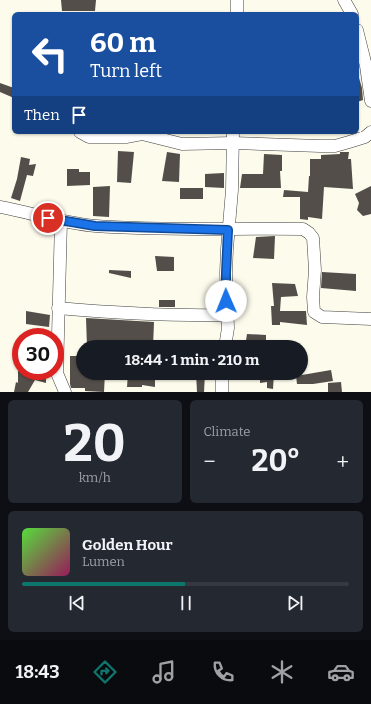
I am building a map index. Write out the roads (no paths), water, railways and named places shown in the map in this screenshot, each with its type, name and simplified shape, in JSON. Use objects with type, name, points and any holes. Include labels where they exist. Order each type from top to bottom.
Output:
[{"type":"street","points":[[237,0],[237,12]]},
{"type":"street","points":[[344,0],[351,12]]},
{"type":"street","points":[[359,38],[366,66],[371,101]]},
{"type":"street","points":[[146,134],[182,144],[233,137],[335,146],[365,137],[371,133]]},
{"type":"street","points":[[84,134],[89,137],[126,137],[138,134]]},
{"type":"street","points":[[226,340],[228,328],[226,273],[232,190],[233,137]]},
{"type":"street","points":[[0,207],[61,221],[95,226],[228,230],[252,228],[303,229],[312,238],[315,270],[313,297],[314,312],[322,317],[371,319]]},
{"type":"street","points":[[61,221],[57,373],[65,392]]},
{"type":"street","points":[[58,308],[132,314],[227,315]]},
{"type":"street","points":[[222,380],[222,392]]}]
